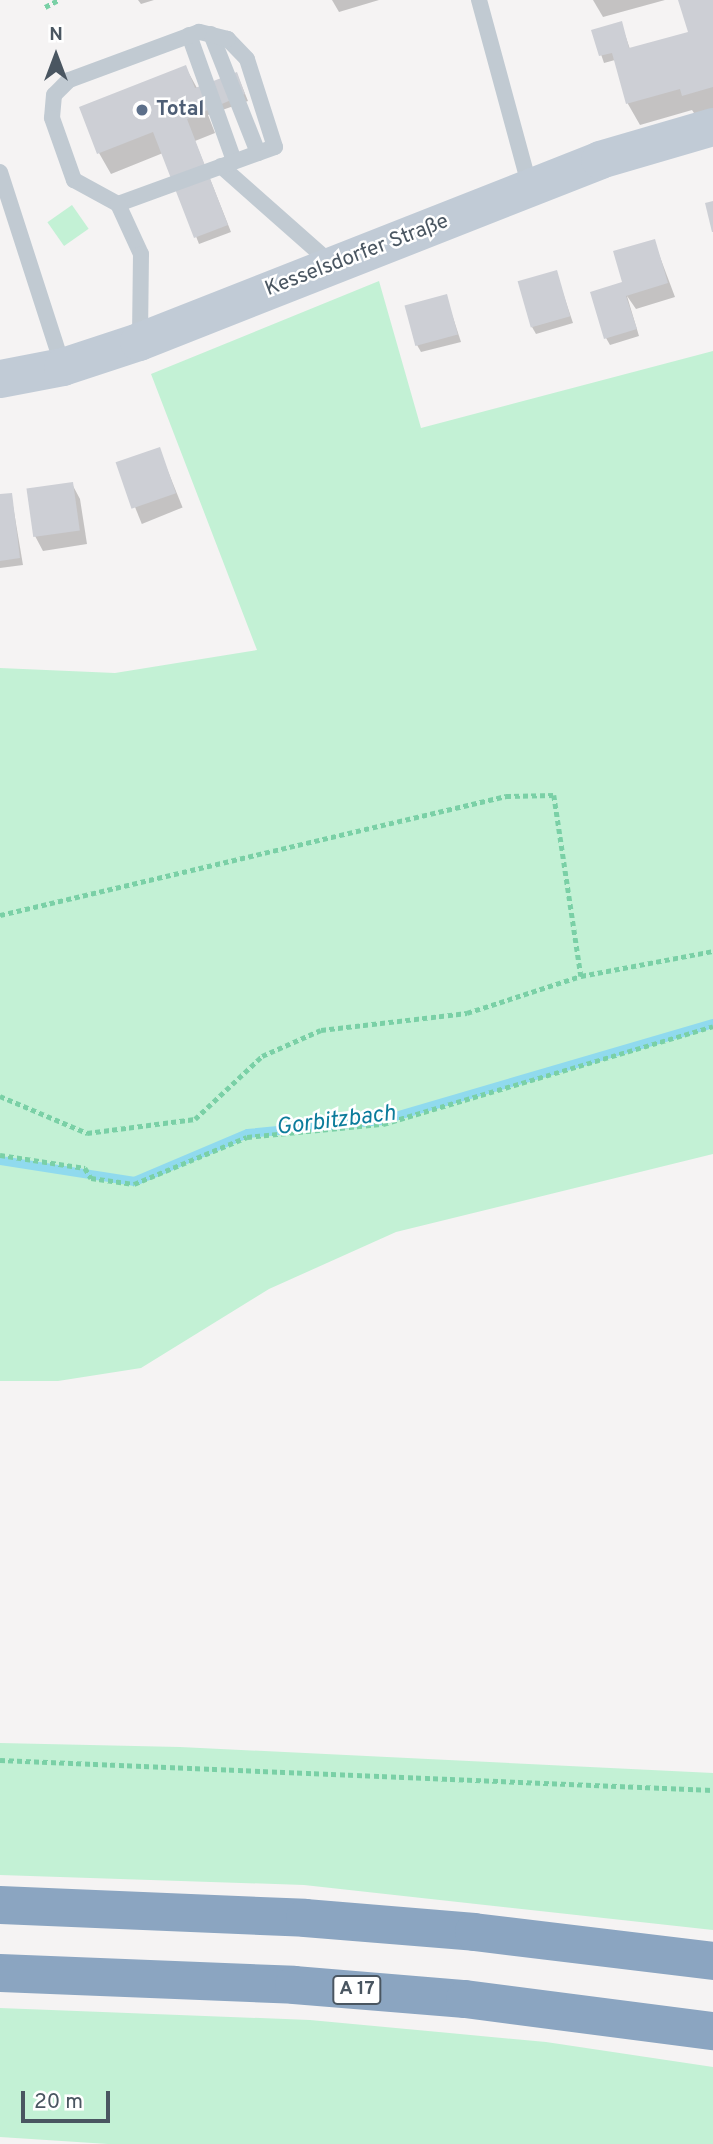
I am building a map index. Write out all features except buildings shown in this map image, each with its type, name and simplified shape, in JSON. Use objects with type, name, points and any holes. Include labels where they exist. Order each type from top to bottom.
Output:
[{"type":"highway","points":[[0,1905],[305,1918],[474,1931],[713,1961]]},
{"type":"highway","name":"A 17","points":[[0,1973],[360,1990],[713,2031]]},
{"type":"main road","name":"Kesselsdorfer Straße","points":[[0,379],[63,367],[139,342],[600,160],[713,127]]},
{"type":"lane","points":[[479,0],[530,188]]},
{"type":"lane","points":[[211,34],[258,153]]},
{"type":"lane","points":[[118,204],[275,146],[247,59],[228,39],[211,34],[189,35],[69,80],[54,94],[52,118],[74,180],[118,204],[141,254],[139,342]]},
{"type":"lane","points":[[189,35],[228,164],[333,265]]},
{"type":"lane","points":[[0,172],[63,367]]},
{"type":"path","points":[[45,7],[58,0]]},
{"type":"path","points":[[0,915],[506,796],[554,794],[581,976]]},
{"type":"path","points":[[0,1096],[87,1133],[195,1119],[262,1056],[321,1030],[467,1013],[581,976],[713,951]]},
{"type":"path","points":[[0,1155],[85,1168],[91,1178],[134,1184],[247,1137],[383,1124],[713,1026]]},
{"type":"path","points":[[0,1759],[713,1790]]},
{"type":"green space","points":[[72,205],[89,229],[64,246],[47,222]]},
{"type":"green space","points":[[379,281],[421,428],[713,351],[713,1154],[396,1232],[269,1289],[141,1368],[58,1381],[0,1381],[0,668],[115,673],[257,650],[151,374]]},
{"type":"green space","points":[[0,1743],[180,1747],[713,1773],[713,1930],[304,1885],[0,1875]]},
{"type":"green space","points":[[0,2008],[310,2020],[546,2042],[713,2067],[713,2144],[108,2144],[0,2137]]},
{"type":"waterway","name":"Gorbitzbach","points":[[0,1160],[134,1181],[247,1133],[381,1120],[713,1023]]},
{"type":"place","name":"Total","points":[[142,110]]}]
